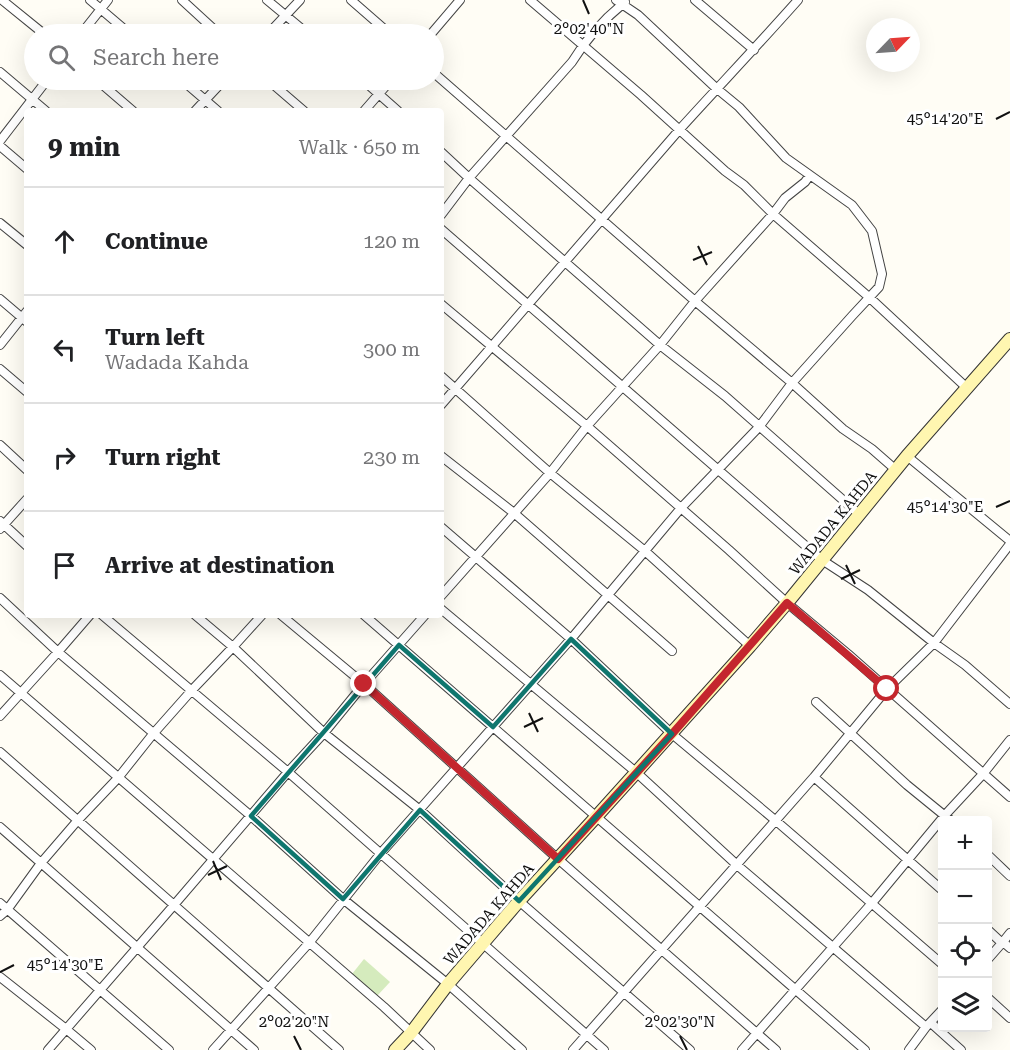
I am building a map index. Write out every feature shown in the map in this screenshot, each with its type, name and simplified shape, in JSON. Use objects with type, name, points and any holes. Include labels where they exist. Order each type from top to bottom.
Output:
[{"type":"main road","name":"WADADA KAHDA","points":[[395,1050],[519,901],[750,646],[907,456],[1010,339]]},
{"type":"street","points":[[2,0],[32,24]]},
{"type":"street","points":[[90,0],[118,24]]},
{"type":"street","points":[[89,24],[108,0]]},
{"type":"street","points":[[182,0],[208,24]]},
{"type":"street","points":[[267,0],[296,24]]},
{"type":"street","points":[[278,24],[300,0]]},
{"type":"street","points":[[351,0],[379,24]]},
{"type":"street","points":[[440,24],[460,0]]},
{"type":"street","points":[[530,0],[680,129],[725,171],[744,184],[773,214],[870,298],[967,388]]},
{"type":"street","points":[[695,0],[754,50]]},
{"type":"street","points":[[444,402],[716,88],[754,50],[798,0]]},
{"type":"street","points":[[213,1050],[309,943],[381,853],[571,639],[681,508],[759,427],[792,383],[879,287],[882,274],[872,231],[852,205],[786,158],[740,107],[716,88],[622,1],[582,45],[572,62],[469,178],[444,211]]},
{"type":"street","points":[[0,72],[43,108]]},
{"type":"street","points":[[444,82],[843,429],[872,449],[896,470]]},
{"type":"street","points":[[26,108],[40,90]]},
{"type":"street","points":[[109,90],[130,108]]},
{"type":"street","points":[[194,90],[215,108]]},
{"type":"street","points":[[198,108],[214,90]]},
{"type":"street","points":[[280,90],[301,108]]},
{"type":"street","points":[[375,90],[395,108]]},
{"type":"street","points":[[366,108],[382,90]]},
{"type":"street","points":[[0,141],[24,110]]},
{"type":"street","points":[[0,146],[24,166]]},
{"type":"street","points":[[444,155],[660,345],[725,396],[860,514]]},
{"type":"street","points":[[444,593],[550,473],[785,198],[810,175]]},
{"type":"street","points":[[0,223],[24,243]]},
{"type":"street","points":[[444,232],[822,560],[868,590],[965,665],[1010,704]]},
{"type":"street","points":[[0,299],[24,316]]},
{"type":"street","points":[[444,307],[588,426],[1010,797]]},
{"type":"street","points":[[0,345],[24,318]]},
{"type":"street","points":[[0,369],[24,389]]},
{"type":"street","points":[[444,378],[550,473],[645,551],[750,646]]},
{"type":"street","points":[[0,445],[24,467]]},
{"type":"street","points":[[573,1050],[814,777],[887,689],[934,643],[1010,542],[907,456]]},
{"type":"street","points":[[444,458],[514,513],[672,651]]},
{"type":"street","points":[[24,502],[1,525],[24,544]]},
{"type":"street","points":[[444,530],[571,639],[672,734],[776,820],[938,961]]},
{"type":"street","points":[[0,598],[58,652],[251,816],[343,899],[448,984],[522,1050]]},
{"type":"street","points":[[444,612],[637,773],[832,948],[961,1050]]},
{"type":"street","points":[[0,716],[87,618]]},
{"type":"street","points":[[106,618],[288,772],[604,1050]]},
{"type":"street","points":[[199,618],[233,647],[324,733],[420,810],[519,901],[690,1050]]},
{"type":"street","points":[[169,1050],[2,910],[78,820],[118,778],[153,734],[259,618]]},
{"type":"street","points":[[285,618],[364,684],[558,859],[776,1050]]},
{"type":"street","points":[[368,618],[865,1050]]},
{"type":"street","points":[[48,1050],[422,618]]},
{"type":"street","points":[[0,675],[384,1007],[430,1050]]},
{"type":"street","points":[[816,702],[907,785],[946,816]]},
{"type":"street","points":[[950,816],[1010,740]]},
{"type":"street","points":[[0,752],[339,1050]]},
{"type":"street","points":[[814,777],[938,886]]},
{"type":"street","points":[[0,827],[254,1050]]},
{"type":"street","points":[[742,1050],[908,859],[938,828]]},
{"type":"street","points":[[992,860],[1010,876]]},
{"type":"street","points":[[992,955],[1005,944],[1010,933]]},
{"type":"street","points":[[992,934],[1005,944]]},
{"type":"street","points":[[0,977],[91,1050]]},
{"type":"street","points":[[992,1002],[1010,1018]]},
{"type":"street","points":[[909,1050],[938,1015]]},
{"type":"highlighted area","points":[[571,639],[672,734],[519,901],[420,810],[343,899],[251,816],[399,645],[493,727]]},
{"type":"green space","points":[[364,959],[390,982],[377,996],[352,974]]},
{"type":"route","points":[[364,684],[558,859],[787,603],[887,689]]}]
